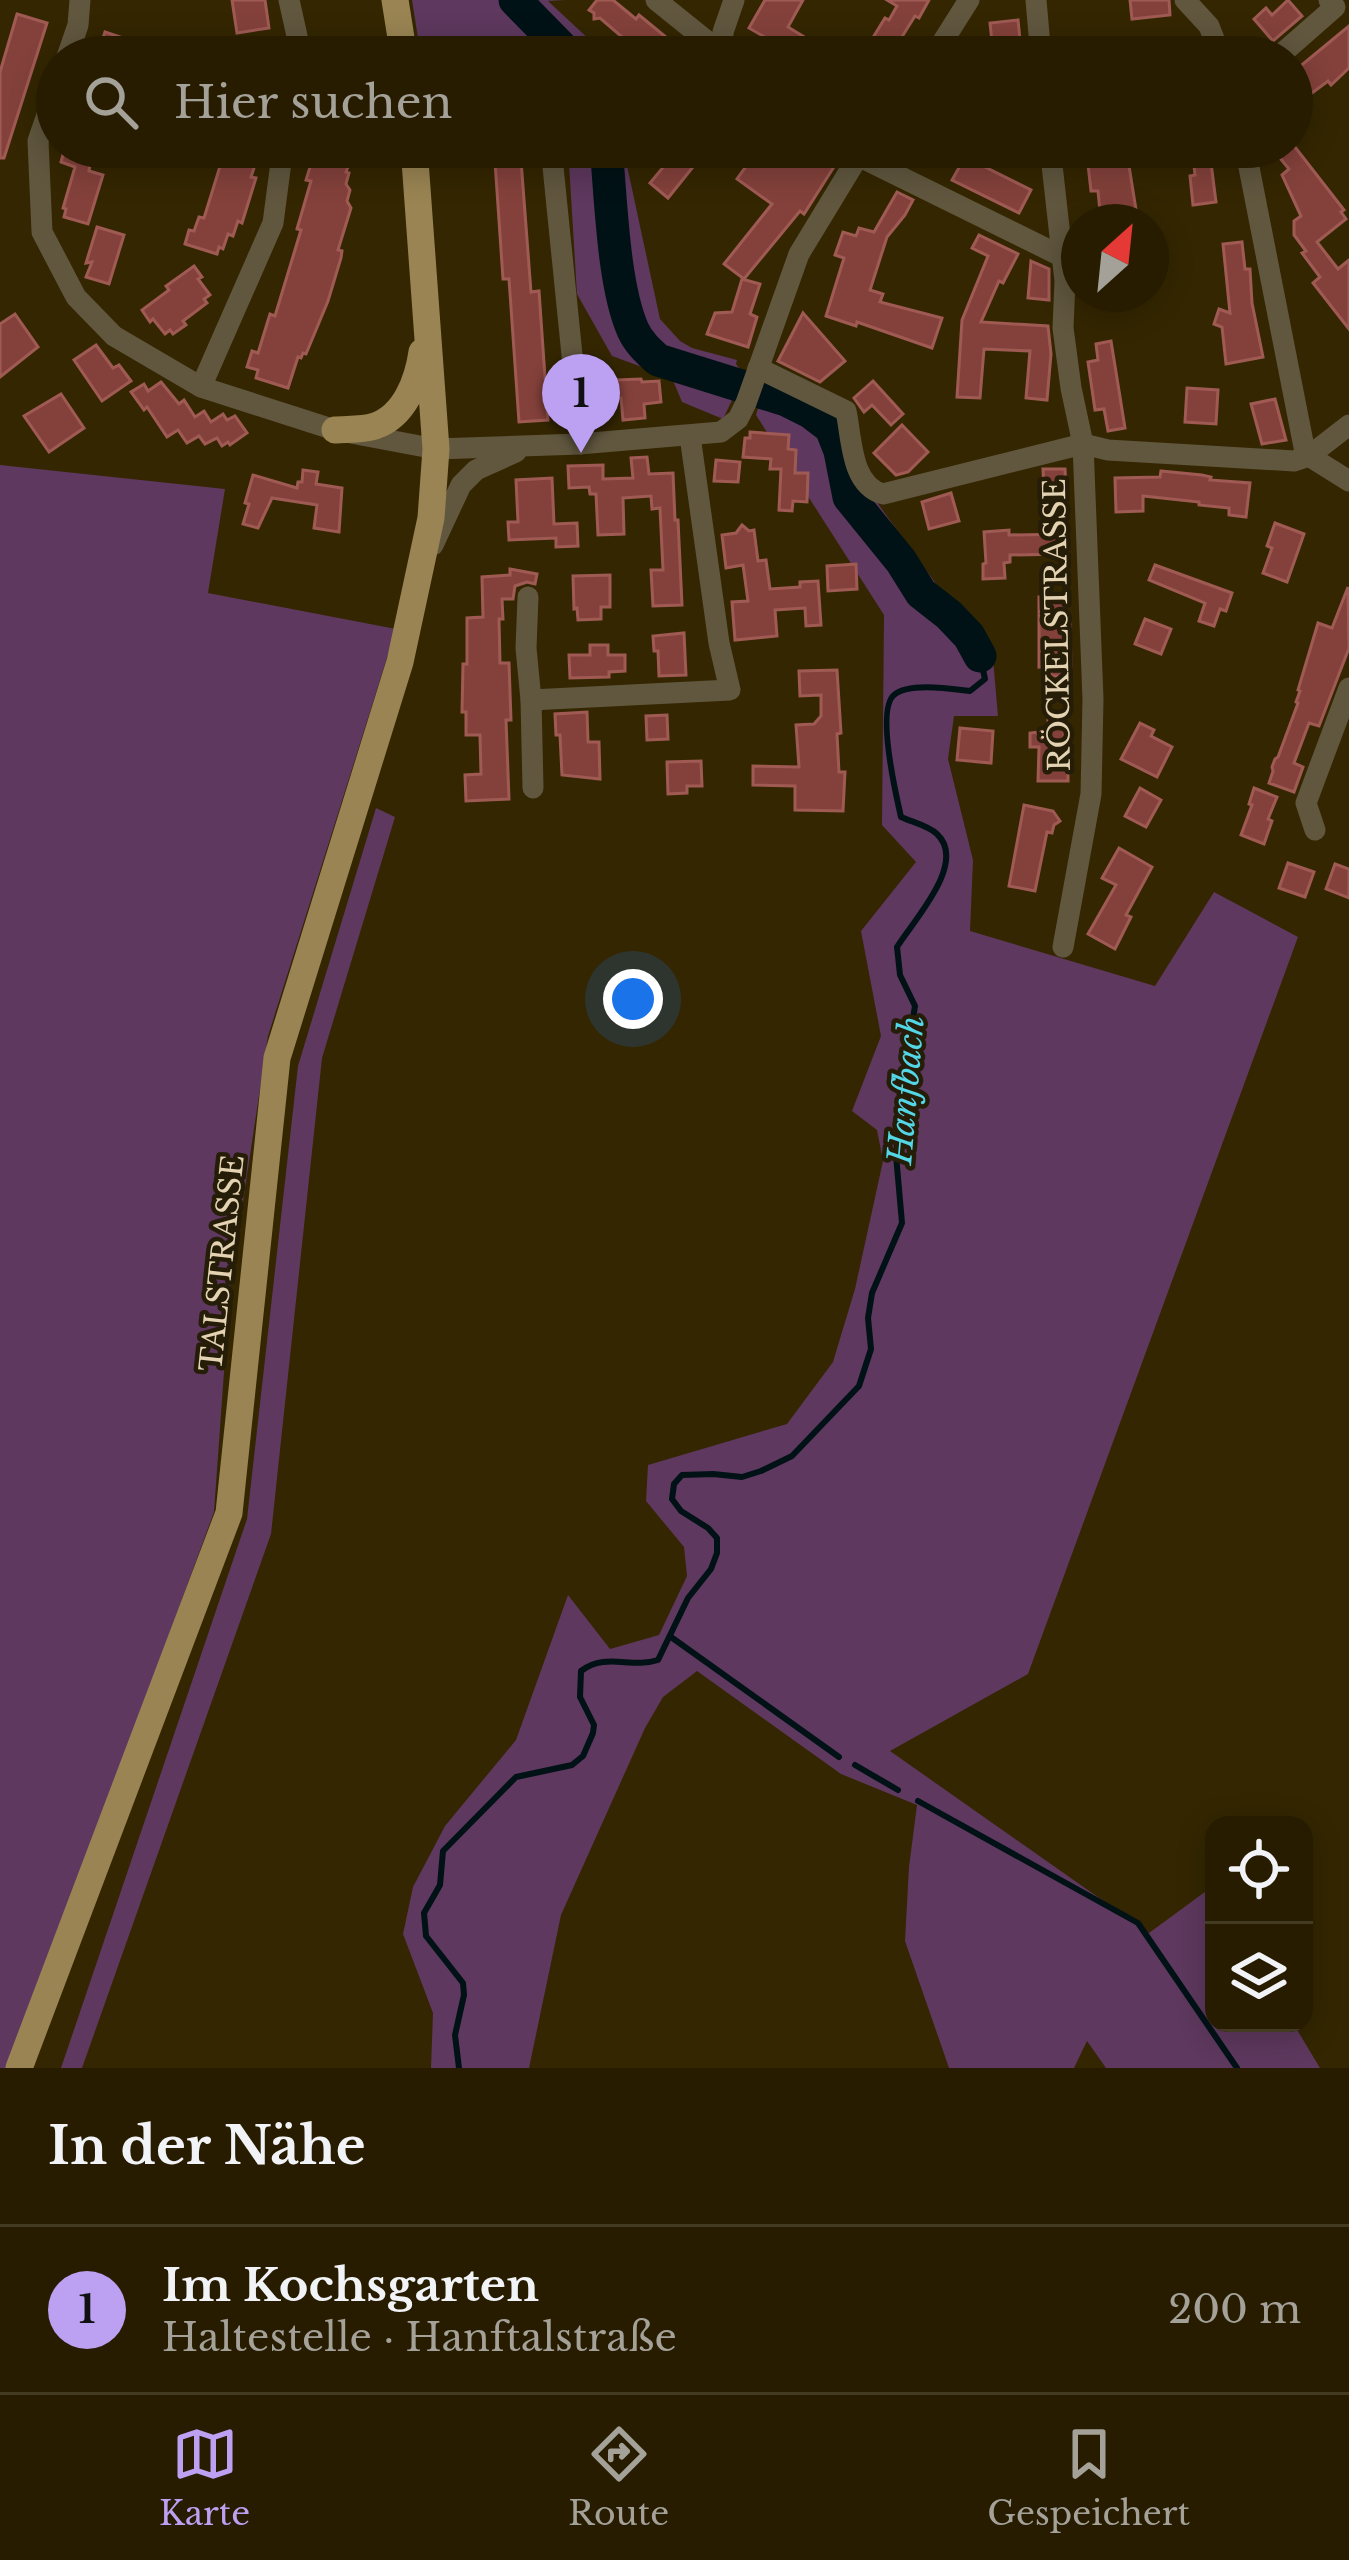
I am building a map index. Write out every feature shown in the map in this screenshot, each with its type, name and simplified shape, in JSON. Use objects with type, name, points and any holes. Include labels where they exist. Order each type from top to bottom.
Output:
[{"type":"main road","points":[[395,0],[401,36]]},
{"type":"main road","name":"TALSTRASSE","points":[[19,2068],[229,1514],[277,1058],[400,662],[431,518],[436,448],[416,168]]},
{"type":"main road","points":[[335,430],[377,426],[401,408],[419,372],[427,325]]},
{"type":"street","points":[[74,36],[80,0]]},
{"type":"street","points":[[290,0],[297,36]]},
{"type":"street","points":[[656,0],[701,36]]},
{"type":"street","points":[[723,36],[734,0]]},
{"type":"street","points":[[946,36],[969,0]]},
{"type":"street","points":[[1036,0],[1039,36]]},
{"type":"street","points":[[1185,0],[1213,36]]},
{"type":"street","points":[[1302,36],[1335,7],[1329,0]]},
{"type":"street","points":[[39,168],[42,232],[76,297],[114,335],[201,387],[335,430],[436,448],[581,444],[721,431],[738,419],[746,403],[800,254],[844,168]]},
{"type":"street","points":[[201,387],[273,223],[280,168]]},
{"type":"street","points":[[553,168],[581,444]]},
{"type":"street","points":[[888,168],[1061,256]]},
{"type":"street","name":"RÖCKELSTRASSE","points":[[1052,168],[1061,256]]},
{"type":"street","points":[[1249,168],[1304,447],[1309,457],[1349,481]]},
{"type":"street","name":"RÖCKELSTRASSE","points":[[1063,947],[1090,794],[1094,699],[1083,444],[1071,388],[1064,312]]},
{"type":"street","name":"RÖCKELSTRASSE","points":[[756,373],[846,411],[861,480],[883,494],[1083,444]]},
{"type":"street","points":[[1083,444],[1108,450],[1294,461],[1309,457],[1349,424]]},
{"type":"street","points":[[531,700],[730,691],[690,436]]},
{"type":"street","points":[[417,588],[461,485],[476,470],[527,446]]},
{"type":"street","points":[[528,597],[533,788]]},
{"type":"street","points":[[1315,830],[1306,803],[1349,688]]},
{"type":"shaded area","points":[[412,0],[566,0],[548,1],[586,36],[418,36]]},
{"type":"shaded area","points":[[569,168],[628,168],[660,319],[692,348],[737,360],[744,375],[723,419],[682,402],[672,378],[612,356],[577,294]]},
{"type":"shaded area","points":[[764,388],[826,412],[855,472],[939,588],[992,648],[998,716],[954,716],[948,759],[973,860],[970,931],[1155,986],[1214,892],[1298,937],[1028,1674],[890,1751],[1149,1933],[1205,1892],[1205,2032],[1298,2032],[1320,2068],[1106,2068],[1087,2041],[1074,2068],[949,2068],[905,1941],[917,1805],[841,1774],[697,1671],[663,1697],[645,1728],[561,1915],[529,2068],[431,2068],[433,2013],[403,1934],[413,1887],[445,1826],[516,1740],[568,1595],[610,1649],[659,1635],[687,1576],[684,1547],[646,1501],[648,1465],[787,1424],[833,1362],[855,1289],[883,1161],[877,1130],[852,1111],[881,1036],[861,931],[916,862],[882,825],[884,615],[756,415]]},
{"type":"shaded area","points":[[0,465],[225,489],[208,593],[396,629],[268,1036],[230,1288],[214,1512],[10,2068],[0,2068]]},
{"type":"shaded area","points":[[376,808],[395,817],[322,1058],[271,1534],[82,2068],[61,2068],[247,1519],[298,1066]]},
{"type":"building","points":[[232,0],[265,0],[269,28],[237,33]]},
{"type":"building","points":[[597,0],[613,0],[665,36],[621,36],[600,18],[594,19],[589,10]]},
{"type":"building","points":[[765,0],[803,0],[788,27],[803,36],[763,36],[749,28]]},
{"type":"building","points":[[887,0],[929,0],[902,36],[874,36],[885,18],[889,20],[897,6]]},
{"type":"building","points":[[1130,0],[1169,0],[1170,15],[1132,19]]},
{"type":"building","points":[[1288,0],[1302,16],[1279,36],[1269,36],[1254,19],[1266,8],[1272,15]]},
{"type":"building","points":[[17,14],[47,23],[43,36],[36,36],[36,58],[4,158],[0,158],[0,72]]},
{"type":"building","points":[[1018,20],[1020,36],[991,36],[990,23]]},
{"type":"building","points":[[1349,26],[1349,68],[1331,85],[1328,81],[1313,92],[1313,56]]},
{"type":"building","points":[[75,168],[103,175],[88,224],[64,217]]},
{"type":"building","points":[[220,168],[254,168],[251,177],[256,178],[242,223],[238,221],[233,236],[228,234],[217,254],[185,244],[189,230],[194,231],[199,217],[204,218]]},
{"type":"building","points":[[310,168],[348,168],[351,208],[328,301],[306,354],[298,357],[288,388],[256,378],[258,370],[247,367],[252,351],[258,353],[270,314],[275,316],[301,230],[297,229],[311,181],[306,180]]},
{"type":"building","points":[[495,168],[522,168],[531,292],[539,291],[548,420],[519,422],[509,279],[503,279]]},
{"type":"building","points":[[662,168],[692,168],[668,198],[650,183]]},
{"type":"building","points":[[745,168],[833,168],[804,214],[800,211],[744,279],[724,264],[772,204],[737,179]]},
{"type":"building","points":[[959,168],[987,168],[1031,190],[1019,213],[952,180]]},
{"type":"building","points":[[1088,168],[1129,168],[1135,204],[1099,204],[1098,191],[1091,191]]},
{"type":"building","points":[[1194,168],[1212,168],[1216,202],[1193,205],[1190,176],[1195,175]]},
{"type":"building","points":[[1311,168],[1344,210],[1346,219],[1317,242],[1338,269],[1349,260],[1349,329],[1313,283],[1320,277],[1294,235],[1294,221],[1301,216],[1282,175],[1289,169]]},
{"type":"building","points":[[897,192],[913,200],[887,237],[870,290],[883,294],[880,302],[942,318],[932,348],[826,316],[844,258],[835,255],[843,232],[856,236],[859,228],[874,232]]},
{"type":"building","points":[[97,227],[124,235],[109,284],[86,277]]},
{"type":"building","points":[[979,235],[1018,254],[1003,283],[999,281],[981,322],[1048,326],[1047,400],[1026,398],[1030,351],[984,349],[980,398],[957,397],[962,320],[988,256],[972,248]]},
{"type":"building","points":[[1242,242],[1263,357],[1226,364],[1222,327],[1214,324],[1219,309],[1230,313],[1223,244]]},
{"type":"building","points":[[1031,261],[1049,269],[1049,300],[1028,298]]},
{"type":"building","points":[[194,266],[210,295],[204,299],[207,303],[183,321],[186,325],[165,334],[142,310]]},
{"type":"building","points":[[742,279],[760,284],[750,314],[757,317],[748,347],[707,334],[715,313],[732,312]]},
{"type":"building","points":[[803,313],[845,361],[820,382],[778,361]]},
{"type":"building","points":[[15,314],[38,347],[0,377],[0,324]]},
{"type":"building","points":[[1111,341],[1125,428],[1108,431],[1104,409],[1095,410],[1088,362],[1098,360],[1096,344]]},
{"type":"building","points":[[96,345],[113,368],[119,365],[131,381],[102,401],[74,360]]},
{"type":"building","points":[[591,381],[659,381],[661,402],[644,404],[645,418],[623,420],[621,398],[592,400]]},
{"type":"building","points":[[873,381],[903,414],[891,425],[872,405],[864,412],[854,398]]},
{"type":"building","points":[[161,382],[179,404],[184,400],[195,417],[204,411],[211,422],[223,414],[227,420],[235,416],[247,433],[222,446],[217,438],[205,444],[199,436],[187,443],[178,430],[167,437],[131,392],[144,384],[148,391]]},
{"type":"building","points":[[1187,388],[1218,390],[1216,424],[1185,422]]},
{"type":"building","points":[[61,394],[84,428],[49,452],[24,416]]},
{"type":"building","points":[[1275,399],[1286,440],[1262,444],[1251,404]]},
{"type":"building","points":[[902,425],[928,452],[908,472],[896,475],[874,453]]},
{"type":"building","points":[[750,432],[789,435],[788,449],[796,450],[795,473],[808,473],[807,502],[793,501],[792,511],[779,510],[781,469],[770,469],[771,459],[743,457]]},
{"type":"building","points":[[647,457],[649,474],[673,473],[682,605],[653,606],[651,570],[663,570],[660,508],[652,509],[651,496],[623,498],[624,534],[598,535],[596,494],[590,494],[589,487],[569,488],[568,466],[603,465],[603,479],[633,478],[631,458]]},
{"type":"building","points":[[716,460],[740,462],[738,482],[714,481]]},
{"type":"building","points":[[1043,469],[1065,469],[1066,492],[1044,492]]},
{"type":"building","points":[[303,470],[318,472],[316,484],[342,488],[339,532],[314,528],[317,505],[272,498],[258,528],[243,524],[253,475],[297,488]]},
{"type":"building","points":[[1161,471],[1250,483],[1246,517],[1229,515],[1229,508],[1143,496],[1143,511],[1116,512],[1115,478],[1160,477]]},
{"type":"building","points":[[552,478],[554,524],[577,523],[578,546],[556,547],[556,538],[509,540],[508,522],[518,522],[516,480]]},
{"type":"building","points":[[951,493],[959,521],[929,529],[922,502]]},
{"type":"building","points":[[1275,523],[1304,534],[1287,582],[1263,573]]},
{"type":"building","points":[[742,525],[754,530],[758,561],[766,560],[770,589],[818,581],[821,625],[806,626],[805,608],[775,610],[777,636],[735,640],[732,602],[748,601],[743,565],[726,568],[722,535],[736,533]]},
{"type":"building","points":[[1009,530],[1009,535],[1067,534],[1068,554],[1010,555],[1010,562],[1004,563],[1005,578],[983,579],[984,532]]},
{"type":"building","points":[[856,564],[857,589],[828,591],[827,566]]},
{"type":"building","points":[[1155,565],[1232,593],[1214,626],[1199,621],[1205,603],[1149,580]]},
{"type":"building","points":[[510,569],[537,574],[535,584],[515,586],[513,599],[502,599],[503,619],[499,619],[500,663],[509,663],[509,799],[466,801],[465,775],[481,774],[480,735],[466,735],[466,712],[462,712],[467,618],[483,617],[482,577],[510,575]]},
{"type":"building","points":[[610,575],[610,607],[601,607],[601,619],[578,620],[573,576]]},
{"type":"building","points":[[1348,587],[1349,648],[1319,726],[1309,723],[1294,763],[1303,767],[1294,792],[1269,783],[1272,767],[1298,703],[1318,623],[1332,628]]},
{"type":"building","points":[[1064,596],[1071,666],[1065,666],[1065,676],[1051,676],[1051,666],[1039,667],[1039,597]]},
{"type":"building","points":[[1145,619],[1171,629],[1161,654],[1135,644]]},
{"type":"building","points":[[684,633],[686,675],[659,676],[653,636]]},
{"type":"building","points":[[590,645],[608,645],[608,655],[625,655],[625,671],[609,672],[609,677],[570,678],[569,655],[590,655]]},
{"type":"building","points":[[837,670],[839,772],[845,772],[843,811],[795,810],[795,786],[753,785],[753,766],[799,767],[796,725],[814,724],[821,716],[821,695],[800,696],[799,671]]},
{"type":"building","points":[[587,712],[588,742],[599,742],[600,779],[562,775],[555,714]]},
{"type":"building","points":[[1048,712],[1064,712],[1068,781],[1038,781],[1039,747],[1030,747],[1030,733],[1048,731]]},
{"type":"building","points":[[667,715],[668,739],[647,740],[646,716]]},
{"type":"building","points":[[1140,723],[1154,730],[1151,736],[1172,747],[1157,777],[1121,759]]},
{"type":"building","points":[[960,728],[993,731],[991,763],[957,760]]},
{"type":"building","points":[[701,761],[702,786],[668,794],[667,762]]},
{"type":"building","points":[[1140,788],[1161,800],[1146,827],[1125,816]]},
{"type":"building","points":[[1254,788],[1277,797],[1264,844],[1241,835]]},
{"type":"building","points":[[1024,805],[1053,811],[1060,821],[1052,833],[1047,832],[1035,891],[1009,886]]},
{"type":"building","points":[[1119,848],[1152,867],[1126,915],[1131,917],[1115,949],[1088,934],[1116,885],[1102,878]]},
{"type":"building","points":[[1288,863],[1314,872],[1305,897],[1279,888]]},
{"type":"building","points":[[1335,864],[1349,869],[1349,898],[1326,889]]},
{"type":"waterway","name":"Hanfbach","points":[[515,0],[550,36]]},
{"type":"waterway","name":"Hanfbach","points":[[608,168],[621,290],[641,343],[658,360],[786,400],[831,428],[849,497],[921,593],[969,636],[980,656]]},
{"type":"waterway","name":"Hanfbach","points":[[459,2068],[455,2035],[463,1983],[426,1936],[424,1913],[440,1885],[443,1851],[516,1777],[572,1765],[583,1756],[594,1725],[580,1697],[581,1671],[600,1663],[658,1660],[688,1598],[711,1569],[717,1553],[717,1538],[672,1499],[674,1484],[682,1475],[742,1477],[792,1456],[859,1386],[871,1349],[872,1293],[902,1223],[896,1155],[915,1006],[900,975],[897,947],[935,892],[946,860],[945,846],[937,834],[901,817],[889,753],[889,704],[894,695],[910,689],[970,691],[985,679],[980,656]]},
{"type":"waterway","points":[[671,1637],[839,1757]]},
{"type":"waterway","points":[[855,1765],[898,1790]]},
{"type":"waterway","points":[[918,1801],[1138,1923],[1237,2068]]},
{"type":"place","name":"Im Kochsgarten","points":[[581,453]]}]
